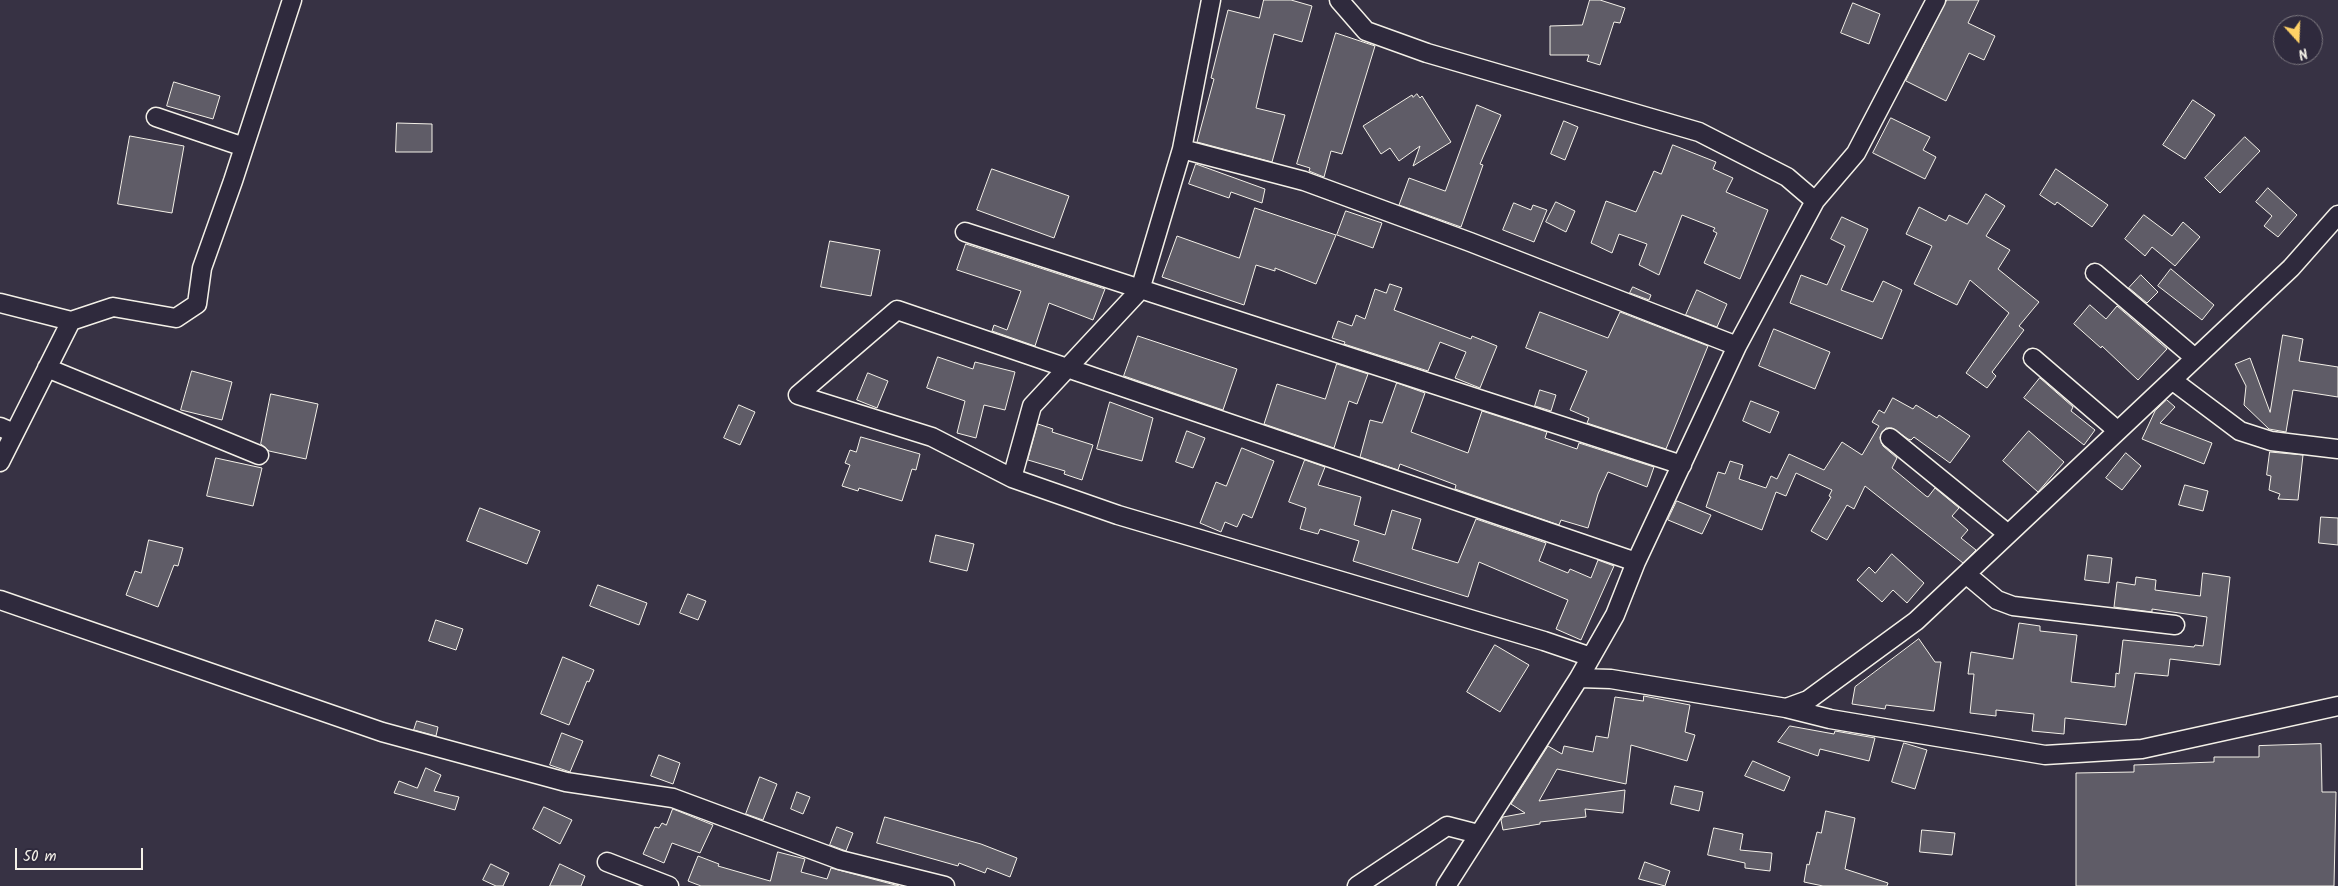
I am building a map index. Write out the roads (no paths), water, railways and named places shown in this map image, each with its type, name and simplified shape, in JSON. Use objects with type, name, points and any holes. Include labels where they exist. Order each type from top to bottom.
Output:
[{"type":"street","points":[[0,303],[71,321],[113,307],[176,318],[197,304],[202,268],[292,0]]},
{"type":"street","points":[[1012,478],[1032,406],[1140,290],[1182,149],[1211,0]]},
{"type":"street","points":[[1339,0],[1366,31],[1427,53],[1699,132],[1788,177],[1815,201]]},
{"type":"street","points":[[1446,886],[1579,678],[1615,615],[1636,562],[1737,346],[1815,201],[1856,152],[1936,0]]},
{"type":"street","points":[[156,117],[244,147]]},
{"type":"street","points":[[1182,149],[1304,181],[1479,246],[1737,346]]},
{"type":"street","points":[[1786,708],[1808,700],[1916,621],[2291,268],[2338,215]]},
{"type":"street","points":[[965,232],[1682,465]]},
{"type":"street","points":[[2095,272],[2195,358]]},
{"type":"street","points":[[1591,657],[1535,638],[1118,514],[1012,478],[932,437],[798,395],[896,310],[1636,562]]},
{"type":"street","points":[[0,462],[7,430],[47,368],[71,321]]},
{"type":"street","points":[[2033,358],[2118,431]]},
{"type":"street","points":[[47,368],[259,454]]},
{"type":"street","points":[[2172,380],[2240,431],[2271,440],[2338,449]]},
{"type":"street","points":[[1890,438],[2008,534]]},
{"type":"street","points":[[1966,574],[1997,600],[2013,606],[2175,625]]},
{"type":"street","points":[[0,600],[382,732],[566,782],[673,798],[840,860],[945,886]]},
{"type":"street","points":[[1579,678],[1611,679],[1786,708],[1830,719],[2044,755],[2142,749],[2338,706]]},
{"type":"street","points":[[1357,886],[1447,826],[1478,834]]},
{"type":"street","points":[[607,862],[669,886]]}]
